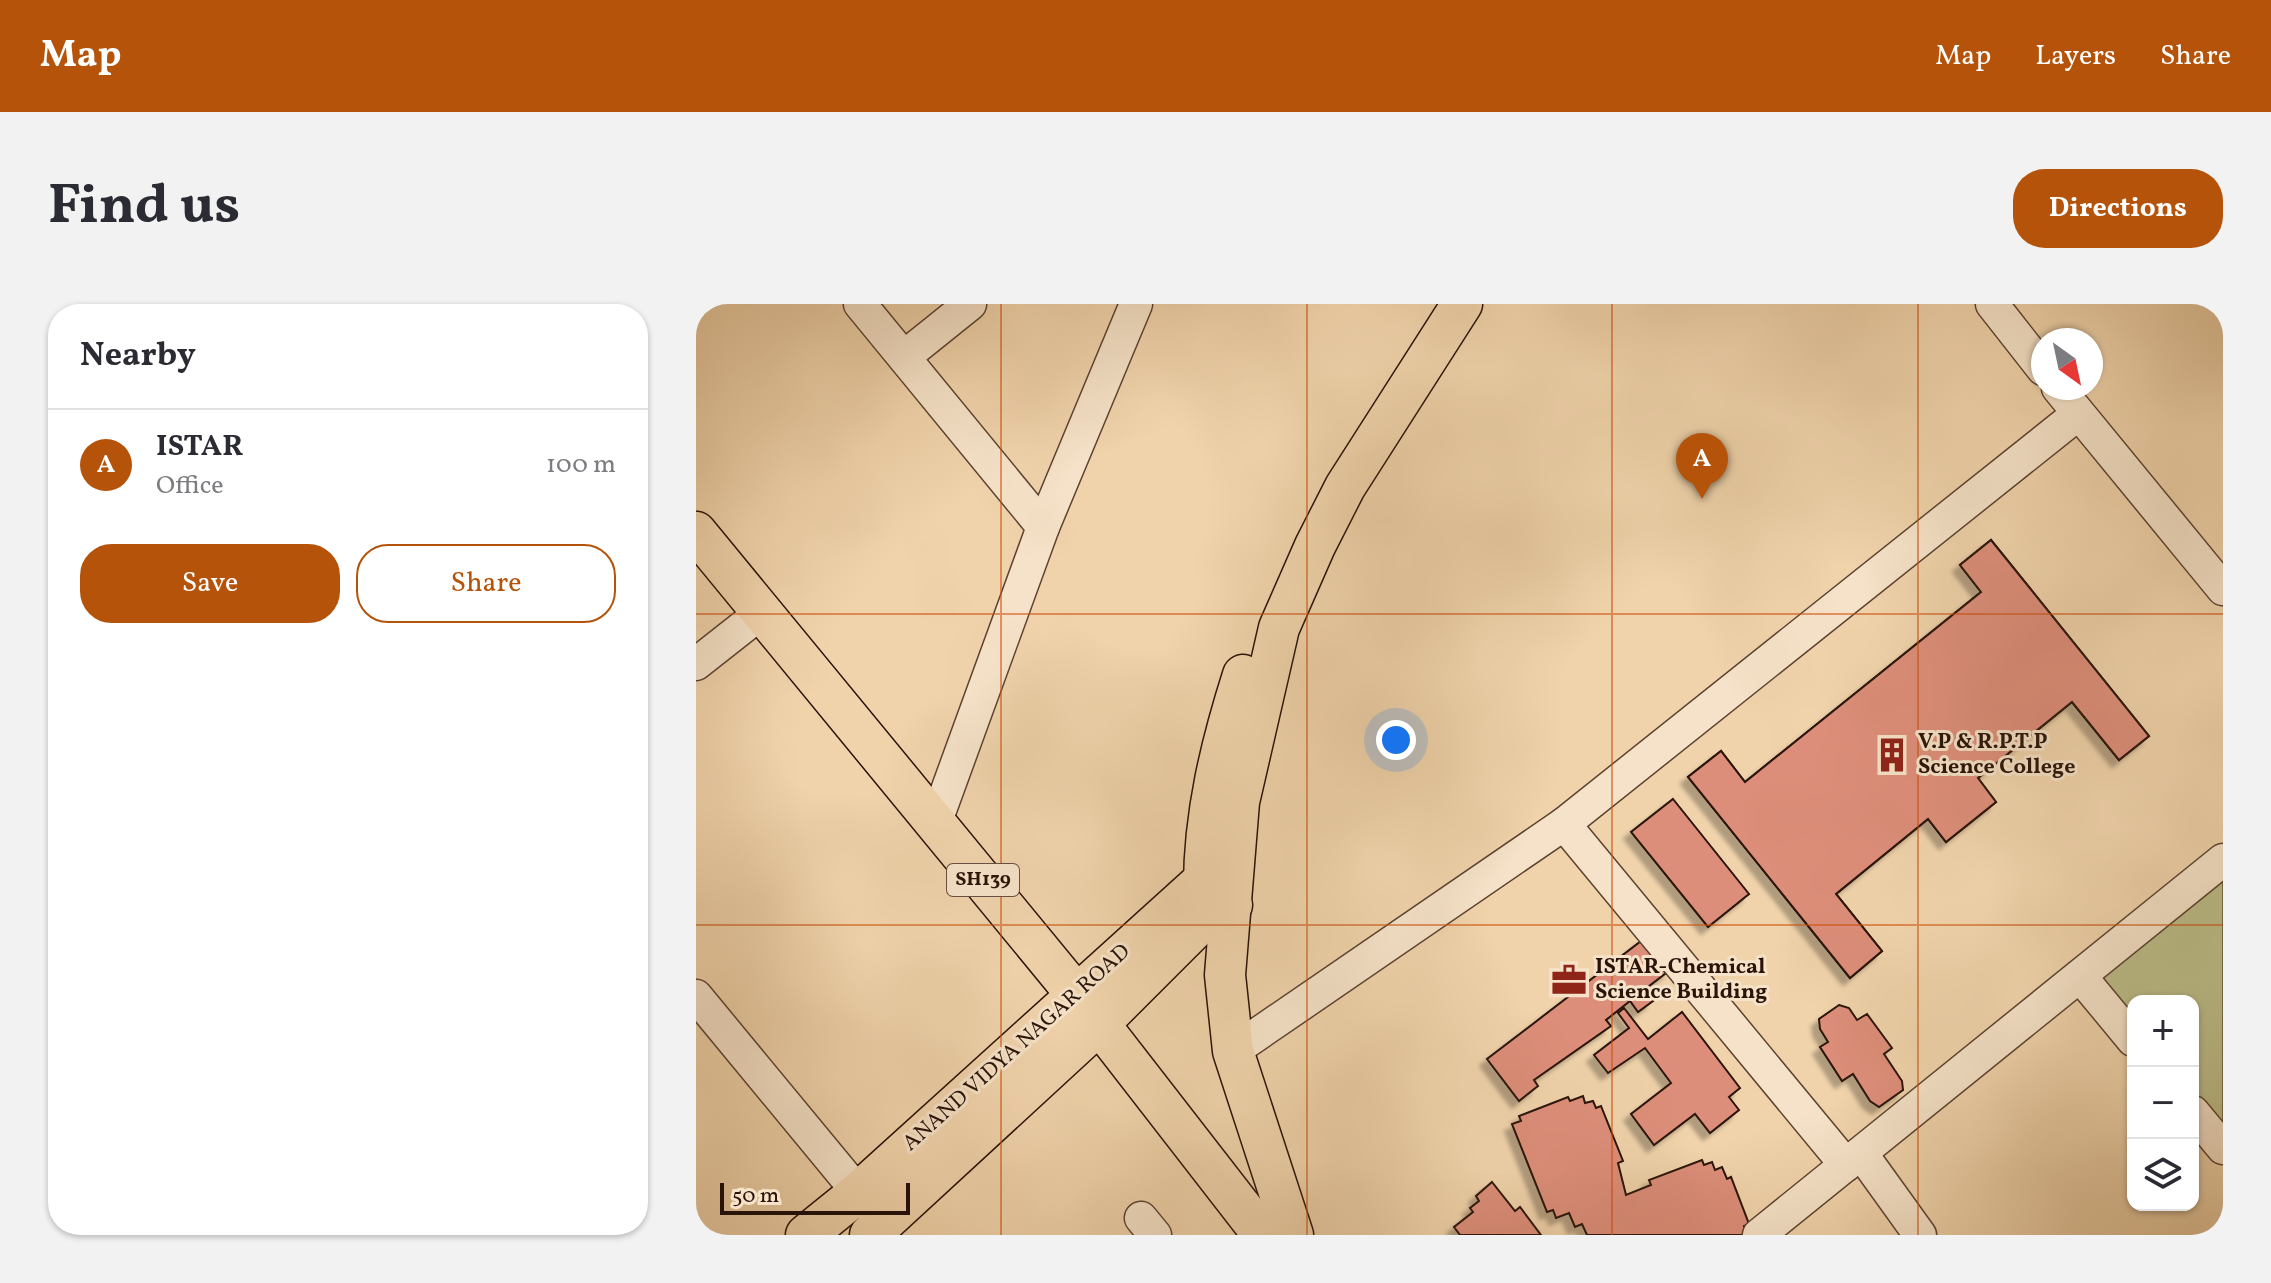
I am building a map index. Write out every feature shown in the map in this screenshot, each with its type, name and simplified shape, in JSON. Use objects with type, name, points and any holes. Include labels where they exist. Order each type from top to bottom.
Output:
[{"type":"main road","points":[[1293,1235],[1233,1051],[1210,802],[1220,752],[1263,611],[1282,564],[1316,492],[1434,304]]},
{"type":"main road","points":[[1218,893],[1279,628],[1345,487],[1462,304]]},
{"type":"main road","name":"SH139","points":[[696,532],[936,821],[1263,1235]]},
{"type":"main road","name":"ANAND VIDYA NAGAR ROAD","points":[[806,1235],[1087,1010],[1218,893]]},
{"type":"main road","name":"ANAND VIDYA NAGAR ROAD","points":[[877,1230],[1087,1010]]},
{"type":"street","points":[[860,304],[1043,527]]},
{"type":"street","points":[[904,357],[970,304]]},
{"type":"street","points":[[936,821],[1043,527],[1136,304]]},
{"type":"street","points":[[1992,304],[2031,354]]},
{"type":"street","points":[[2067,400],[2223,589]]},
{"type":"street","points":[[1233,1051],[1564,824],[2078,414]]},
{"type":"street","points":[[696,664],[762,612]]},
{"type":"street","points":[[1564,824],[1920,1235]]},
{"type":"street","points":[[1759,1235],[2223,860]]},
{"type":"street","points":[[2080,976],[2127,1033]]},
{"type":"street","points":[[696,996],[708,1034],[858,1193],[877,1230]]},
{"type":"street","points":[[2199,1119],[2223,1148]]},
{"type":"green space","points":[[2223,860],[2223,1149],[2199,1120],[2199,995],[2127,995],[2127,1033],[2080,976]]},
{"type":"building","name":"V.P & R.P.T.P Science College","points":[[1991,540],[2149,736],[2119,760],[2072,702],[1978,778],[1996,802],[1946,842],[1928,819],[1836,894],[1882,951],[1850,978],[1688,777],[1721,751],[1745,782],[1981,592],[1960,565]],"holes":[[[2006,627],[2041,669],[1953,738],[1920,695]],[[1859,745],[1893,789],[1805,857],[1771,814]]]},
{"type":"building","name":"V.P & R.P.T.P Science College","points":[[1991,540],[2149,736],[2119,760],[2072,702],[1978,778],[1996,802],[1946,842],[1928,819],[1836,894],[1882,951],[1850,978],[1688,777],[1721,751],[1745,782],[1981,592],[1960,565]]},
{"type":"building","points":[[1673,799],[1749,894],[1708,927],[1631,832]]},
{"type":"building","points":[[1645,938],[1670,970],[1644,990],[1653,1001],[1638,1012],[1630,1001],[1606,1020],[1611,1026],[1534,1080],[1538,1086],[1519,1101],[1487,1059]]},
{"type":"building","points":[[1839,1005],[1849,1008],[1857,1020],[1867,1014],[1892,1048],[1884,1054],[1902,1081],[1903,1090],[1879,1107],[1870,1101],[1853,1074],[1842,1081],[1820,1047],[1828,1042],[1820,1029],[1819,1019]]},
{"type":"building","points":[[1624,1008],[1648,1039],[1682,1012],[1740,1088],[1729,1097],[1739,1110],[1710,1133],[1695,1114],[1654,1145],[1631,1114],[1671,1083],[1645,1048],[1608,1073],[1594,1055],[1629,1028],[1618,1013]]},
{"type":"building","points":[[1583,1096],[1585,1103],[1593,1101],[1596,1108],[1601,1106],[1623,1161],[1618,1163],[1626,1195],[1651,1185],[1649,1180],[1702,1160],[1704,1165],[1712,1162],[1715,1170],[1722,1167],[1727,1179],[1731,1177],[1749,1224],[1744,1226],[1747,1235],[1587,1235],[1582,1224],[1575,1227],[1569,1213],[1556,1218],[1553,1210],[1547,1212],[1512,1124],[1521,1121],[1519,1116],[1568,1097],[1570,1101]]},
{"type":"building","points":[[1492,1182],[1515,1211],[1520,1207],[1541,1235],[1460,1235],[1454,1227],[1473,1212],[1470,1208],[1479,1201],[1476,1196]]},
{"type":"place","name":"ISTAR","points":[[1702,499]]},
{"type":"place","name":"V.P & R.P.T.P Science College","points":[[1892,755]]},
{"type":"place","name":"ISTAR-Chemical Science Building","points":[[1569,980]]}]
